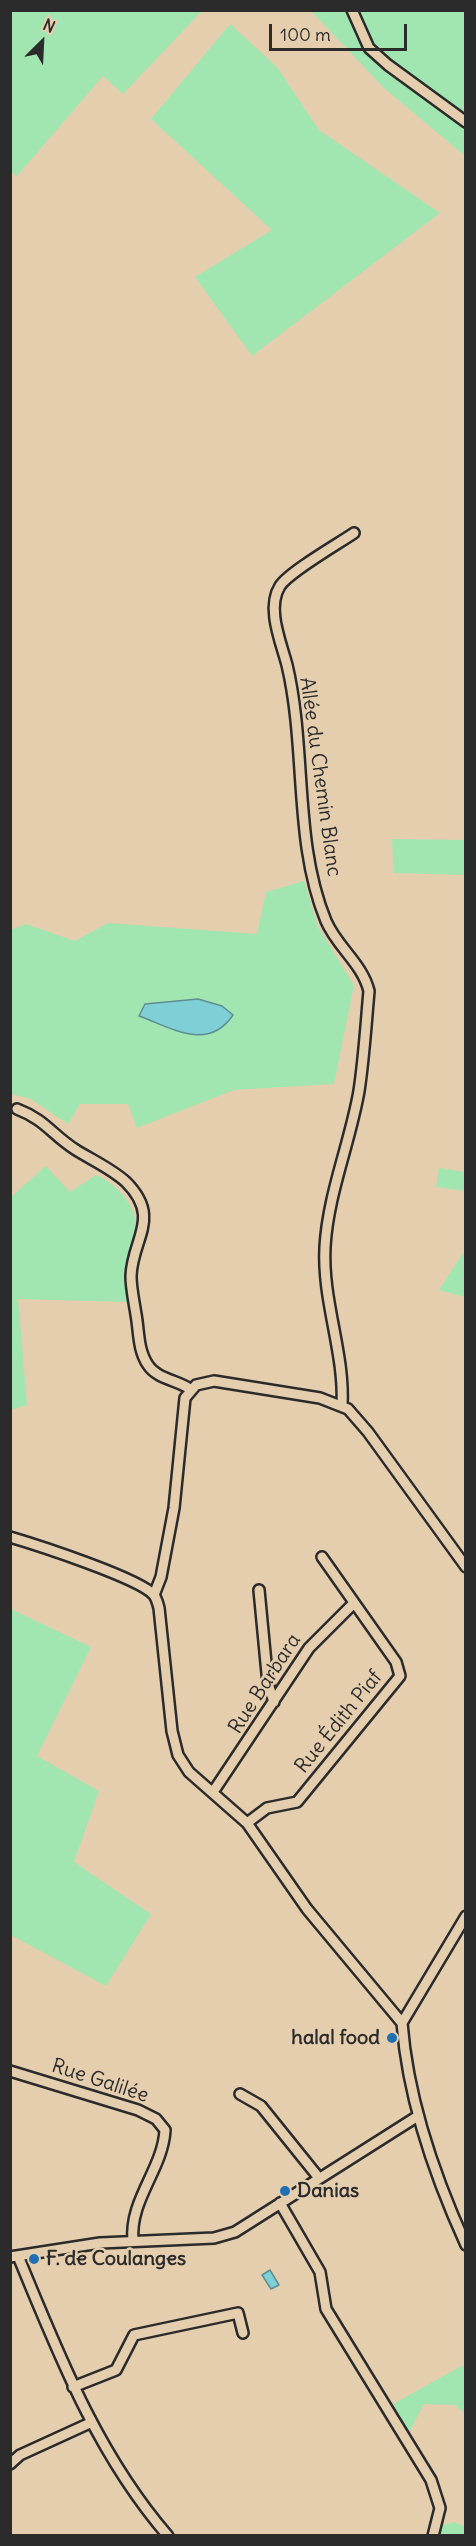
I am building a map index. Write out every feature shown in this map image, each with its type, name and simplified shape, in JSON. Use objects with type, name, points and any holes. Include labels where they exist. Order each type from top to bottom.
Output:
[{"type":"street","points":[[352,10],[369,48],[388,65],[465,122]]},
{"type":"street","name":"Allée du Chemin Blanc","points":[[342,1406],[341,1373],[329,1310],[325,1248],[328,1216],[359,1090],[369,991],[362,971],[327,922],[319,896],[306,830],[296,710],[275,606],[281,584],[354,533]]},
{"type":"street","points":[[17,1109],[37,1116],[67,1144],[124,1181],[135,1193],[142,1208],[144,1223],[131,1275],[141,1352],[158,1375],[180,1382],[190,1389]]},
{"type":"street","points":[[153,1595],[161,1577],[168,1548],[178,1472],[183,1406],[190,1389],[204,1382],[238,1384],[320,1398],[342,1406],[368,1432],[465,1567]]},
{"type":"street","points":[[10,1537],[43,1546],[135,1582],[153,1595],[159,1608],[172,1731],[178,1755],[189,1773],[247,1823],[307,1909],[402,2023],[418,2116],[441,2190],[465,2245]]},
{"type":"street","name":"Rue Édith Piaf","points":[[247,1823],[267,1808],[297,1802],[400,1677],[396,1662],[322,1557]]},
{"type":"street","points":[[259,1590],[268,1684],[274,1702]]},
{"type":"street","name":"Rue Barbara","points":[[213,1792],[309,1648],[354,1603]]},
{"type":"street","points":[[402,2023],[465,1916]]},
{"type":"street","name":"Rue Galilée","points":[[10,2071],[138,2110],[156,2119],[165,2130],[164,2146],[135,2212],[133,2241]]},
{"type":"street","points":[[240,2094],[261,2106],[319,2178]]},
{"type":"street","points":[[168,2535],[137,2499],[90,2422],[14,2257],[133,2241],[213,2238],[235,2232],[418,2116]]},
{"type":"street","points":[[280,2203],[320,2272],[326,2309],[431,2480],[440,2508],[433,2535]]},
{"type":"street","points":[[73,2387],[116,2370],[134,2336],[238,2313],[243,2333]]},
{"type":"street","points":[[10,2464],[20,2455],[90,2422]]},
{"type":"green space","points":[[11,10],[202,11],[123,94],[103,76],[17,176],[10,171]]},
{"type":"green space","points":[[311,11],[465,11],[465,156],[384,88]]},
{"type":"green space","points":[[230,24],[277,67],[319,130],[440,213],[252,356],[195,277],[272,230],[151,119]]},
{"type":"green space","points":[[392,839],[465,840],[465,875],[394,873]]},
{"type":"green space","points":[[304,881],[318,927],[354,985],[334,1084],[234,1090],[137,1128],[128,1104],[80,1104],[68,1124],[31,1099],[11,1094],[11,930],[26,924],[75,941],[108,923],[257,934],[266,892]]},
{"type":"green space","points":[[46,1166],[70,1192],[96,1175],[113,1185],[127,1200],[137,1228],[125,1274],[127,1302],[18,1299],[27,1405],[11,1410],[10,1198]]},
{"type":"green space","points":[[439,1168],[465,1172],[465,1191],[436,1187]]},
{"type":"green space","points":[[465,1250],[465,1297],[439,1290]]},
{"type":"green space","points":[[11,1609],[91,1647],[37,1756],[99,1791],[74,1862],[151,1914],[106,1986],[11,1935]]},
{"type":"green space","points":[[465,2364],[465,2414],[455,2405],[424,2404],[409,2432],[393,2404]]},
{"type":"green space","points":[[455,2522],[465,2527],[465,2535],[438,2535],[442,2525]]},
{"type":"water","points":[[198,999],[222,1006],[233,1015],[223,1026],[201,1035],[177,1031],[139,1016],[145,1004]]},
{"type":"water","points":[[270,2270],[279,2285],[271,2289],[262,2275]]},
{"type":"place","name":"halal food","points":[[392,2038]]},
{"type":"place","name":"Danias","points":[[285,2191]]},
{"type":"place","name":"F. de Coulanges","points":[[34,2259]]}]
